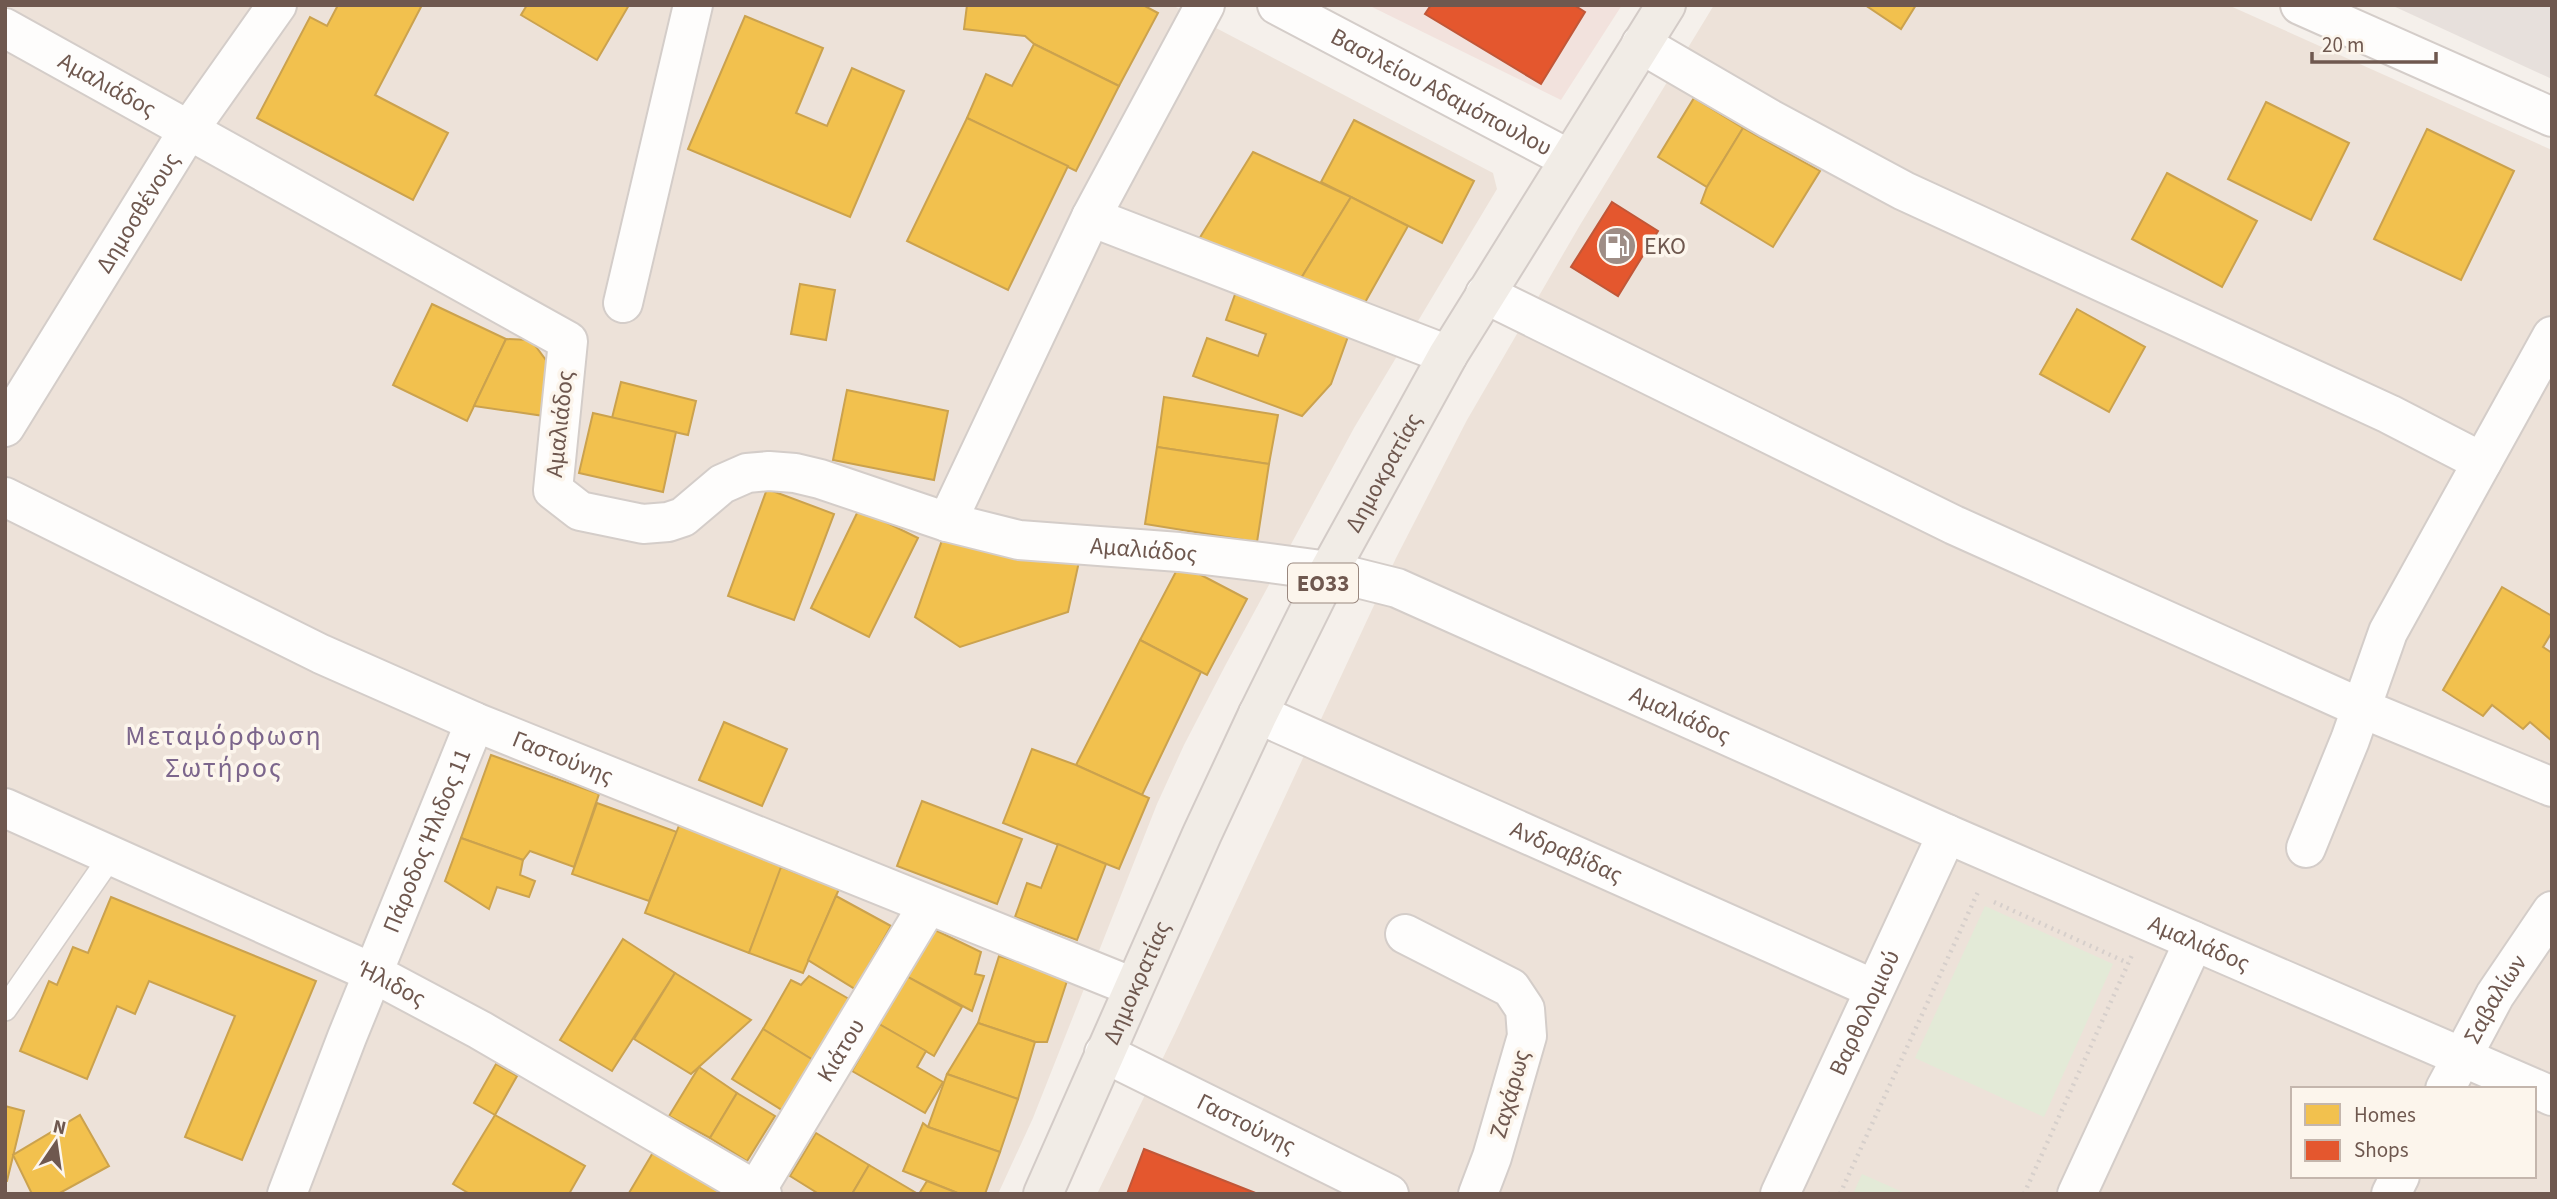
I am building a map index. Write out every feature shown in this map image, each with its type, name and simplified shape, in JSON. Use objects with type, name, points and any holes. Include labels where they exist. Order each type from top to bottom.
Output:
[{"type":"main road","name":"Δημοκρατίας","points":[[1043,1194],[1133,987],[1258,714],[1329,571],[1448,355],[1569,159],[1649,19]]},
{"type":"street","name":"Δημοσθένους","points":[[5,427],[188,131],[278,5]]},
{"type":"street","points":[[623,303],[693,5]]},
{"type":"street","points":[[947,522],[1091,217],[1205,5]]},
{"type":"street","name":"Βασιλείου Αδαμόπουλου","points":[[1277,5],[1569,159]]},
{"type":"street","points":[[2300,5],[2552,117]]},
{"type":"street","points":[[1649,19],[1770,119],[1904,191],[2389,414],[2482,462]]},
{"type":"street","name":"Αμαλιάδος","points":[[5,28],[568,341],[553,490],[580,511],[643,524],[668,522],[696,509],[706,496],[722,484],[747,473],[769,471],[820,479],[947,522],[1019,540],[1179,552],[1329,571],[1397,588],[1947,834],[2194,941],[2454,1073],[2514,1087]]},
{"type":"street","points":[[1091,217],[1448,355]]},
{"type":"street","points":[[1485,294],[1954,525],[2361,708],[2552,787]]},
{"type":"street","points":[[2306,848],[2388,632],[2552,336]]},
{"type":"street","name":"Γαστούνης","points":[[5,497],[300,643],[475,722],[1133,987]]},
{"type":"street","name":"Ανδραβίδας","points":[[1258,714],[1874,989]]},
{"type":"street","name":"Πάροδος Ήλιδος 11","points":[[287,1194],[373,972],[475,722]]},
{"type":"street","name":"Ήλιδος","points":[[5,808],[373,972],[481,1030],[757,1193]]},
{"type":"street","name":"Βαρθολομιού","points":[[1780,1194],[1947,834]]},
{"type":"street","name":"Κιάτου","points":[[757,1193],[928,905]]},
{"type":"street","name":"Σαβαλίων","points":[[2454,1073],[2496,995],[2552,911]]},
{"type":"street","name":"Ζαχάρως","points":[[1405,934],[1511,988],[1525,1009],[1527,1036],[1492,1157],[1478,1194]]},
{"type":"street","points":[[2077,1194],[2194,941]]},
{"type":"street","name":"Γαστούνης","points":[[1104,1053],[1389,1194]]},
{"type":"street","points":[[2391,1194],[2399,1178]]},
{"type":"lane","points":[[5,1009],[111,856]]},
{"type":"path","points":[[1840,1194],[1983,882]]},
{"type":"path","points":[[1990,900],[2128,963]]},
{"type":"path","points":[[2024,1194],[2136,945]]},
{"type":"shaded area","points":[[5,5],[1172,5],[1493,173],[1497,189],[1354,428],[1184,745],[1157,804],[1033,1118],[998,1194],[5,1194]]},
{"type":"shaded area","points":[[1368,5],[1622,5],[1561,100]]},
{"type":"shaded area","points":[[1714,5],[2228,5],[2552,150],[2552,1194],[1097,1194],[1176,1031],[1396,558],[1467,420],[1580,225]]},
{"type":"shaded area","points":[[2391,5],[2552,5],[2552,79]]},
{"type":"green space","points":[[1985,906],[2113,964],[2044,1117],[1915,1058]]},
{"type":"green space","points":[[1862,1174],[1907,1194],[1853,1194]]},
{"type":"building: Homes","points":[[338,5],[422,5],[375,95],[448,133],[413,200],[257,118],[310,17],[327,26]]},
{"type":"building: Homes","points":[[527,5],[629,5],[597,60],[521,15]]},
{"type":"building: Homes","points":[[967,5],[1143,5],[1158,13],[1119,86],[1034,44],[1025,36],[964,29]]},
{"type":"building: Homes","points":[[1865,5],[1916,5],[1901,29]]},
{"type":"building: Homes","points":[[745,16],[823,48],[796,113],[827,126],[852,68],[904,91],[850,217],[688,149]]},
{"type":"building: Homes","points":[[1034,44],[1119,86],[1076,171],[967,118],[986,74],[1012,86]]},
{"type":"building: Homes","points":[[1694,98],[1743,128],[1707,187],[1658,157]]},
{"type":"building: Homes","points":[[2266,102],[2349,143],[2311,220],[2228,179]]},
{"type":"building: Homes","points":[[967,118],[1068,166],[1008,290],[907,241]]},
{"type":"building: Homes","points":[[1354,120],[1474,181],[1442,243],[1321,182]]},
{"type":"building: Homes","points":[[1743,128],[1820,171],[1773,247],[1701,203],[1707,187]]},
{"type":"building: Homes","points":[[2427,129],[2514,171],[2461,280],[2374,239]]},
{"type":"building: Homes","points":[[1253,152],[1351,197],[1300,280],[1199,239]]},
{"type":"building: Homes","points":[[2167,173],[2257,221],[2222,287],[2132,239]]},
{"type":"building: Homes","points":[[1351,197],[1408,226],[1363,306],[1300,280]]},
{"type":"building: Homes","points":[[800,284],[835,290],[826,340],[791,334]]},
{"type":"building: Homes","points":[[1238,286],[1351,328],[1331,384],[1302,416],[1193,376],[1207,338],[1258,356],[1266,334],[1226,320]]},
{"type":"building: Homes","points":[[432,304],[506,339],[467,421],[393,385]]},
{"type":"building: Homes","points":[[2077,309],[2145,347],[2109,412],[2040,374]]},
{"type":"building: Homes","points":[[506,339],[531,340],[557,375],[551,417],[474,406]]},
{"type":"building: Homes","points":[[621,382],[696,401],[688,435],[612,418]]},
{"type":"building: Homes","points":[[847,390],[948,411],[934,480],[833,460]]},
{"type":"building: Homes","points":[[1164,397],[1278,415],[1269,464],[1157,447]]},
{"type":"building: Homes","points":[[593,413],[676,432],[663,492],[579,473]]},
{"type":"building: Homes","points":[[1157,447],[1269,464],[1257,542],[1145,524]]},
{"type":"building: Homes","points":[[767,489],[834,514],[794,620],[728,596]]},
{"type":"building: Homes","points":[[859,509],[918,538],[869,637],[811,608]]},
{"type":"building: Homes","points":[[946,529],[1080,557],[1068,612],[960,647],[915,617]]},
{"type":"building: Homes","points":[[1180,564],[1247,599],[1207,675],[1140,640]]},
{"type":"building: Homes","points":[[2502,587],[2552,616],[2552,632],[2543,647],[2552,653],[2552,741],[2530,722],[2523,729],[2492,705],[2483,716],[2443,690]]},
{"type":"building: Homes","points":[[1140,640],[1201,672],[1142,795],[1076,765]]},
{"type":"building: Homes","points":[[724,722],[787,749],[762,806],[699,780]]},
{"type":"building: Homes","points":[[1032,749],[1076,765],[1149,798],[1119,869],[1003,823]]},
{"type":"building: Homes","points":[[491,755],[599,794],[574,867],[530,851],[523,860],[461,838]]},
{"type":"building: Homes","points":[[922,801],[1022,839],[997,904],[897,866]]},
{"type":"building: Homes","points":[[597,803],[677,832],[649,901],[572,874]]},
{"type":"building: Homes","points":[[680,823],[784,863],[749,953],[645,913]]},
{"type":"building: Homes","points":[[461,838],[523,860],[520,875],[535,881],[529,897],[497,887],[489,909],[445,881]]},
{"type":"building: Homes","points":[[1058,844],[1106,864],[1077,940],[1015,917],[1027,883],[1041,888]]},
{"type":"building: Homes","points":[[781,867],[839,889],[803,973],[749,953]]},
{"type":"building: Homes","points":[[836,896],[891,926],[855,989],[808,960]]},
{"type":"building: Homes","points":[[111,897],[316,981],[242,1160],[185,1137],[235,1016],[149,981],[135,1014],[117,1006],[87,1079],[20,1051],[49,981],[57,985],[73,947],[88,953]]},
{"type":"building: Homes","points":[[933,929],[981,952],[975,974],[984,976],[972,1011],[906,976]]},
{"type":"building: Homes","points":[[623,939],[675,973],[612,1071],[560,1040]]},
{"type":"building: Homes","points":[[999,956],[1068,978],[1047,1042],[1035,1042],[978,1023]]},
{"type":"building: Homes","points":[[675,973],[751,1020],[691,1074],[634,1039]]},
{"type":"building: Homes","points":[[809,976],[849,999],[813,1060],[763,1029],[791,980],[801,985]]},
{"type":"building: Homes","points":[[906,976],[962,1007],[934,1056],[879,1024]]},
{"type":"building: Homes","points":[[978,1023],[1035,1042],[1018,1099],[947,1074]]},
{"type":"building: Homes","points":[[879,1024],[926,1051],[917,1067],[943,1082],[925,1113],[852,1071]]},
{"type":"building: Homes","points":[[763,1029],[813,1060],[782,1110],[732,1079]]},
{"type":"building: Homes","points":[[496,1064],[517,1076],[495,1115],[474,1103]]},
{"type":"building: Homes","points":[[699,1067],[737,1093],[710,1138],[669,1116]]},
{"type":"building: Homes","points":[[947,1074],[1018,1099],[1000,1152],[928,1127]]},
{"type":"building: Homes","points":[[737,1093],[775,1116],[747,1161],[710,1138]]},
{"type":"building: Homes","points":[[5,1106],[24,1111],[7,1181],[5,1181]]},
{"type":"building: Homes","points":[[80,1115],[109,1166],[58,1194],[32,1194],[13,1155]]},
{"type":"building: Homes","points":[[495,1115],[585,1166],[569,1194],[470,1194],[453,1184]]},
{"type":"building: Homes","points":[[923,1123],[1000,1152],[985,1194],[960,1194],[903,1171]]},
{"type":"building: Homes","points":[[816,1133],[869,1165],[852,1194],[819,1194],[790,1176]]},
{"type":"building: Homes","points":[[655,1149],[734,1194],[629,1193]]},
{"type":"building: Homes","points":[[869,1165],[918,1194],[852,1194]]},
{"type":"building: Homes","points":[[927,1181],[960,1194],[919,1194]]},
{"type":"building: Shops","points":[[1431,5],[1574,5],[1585,12],[1541,84],[1425,14]]},
{"type":"building: Shops","points":[[1612,202],[1658,231],[1618,296],[1571,267]]},
{"type":"building: Shops","points":[[1144,1149],[1258,1194],[1127,1194]]},
{"type":"place","name":"EKO","points":[[1617,246]]},
{"type":"district","name":"Μεταμόρφωση Σωτήρος","points":[[224,752]]}]
